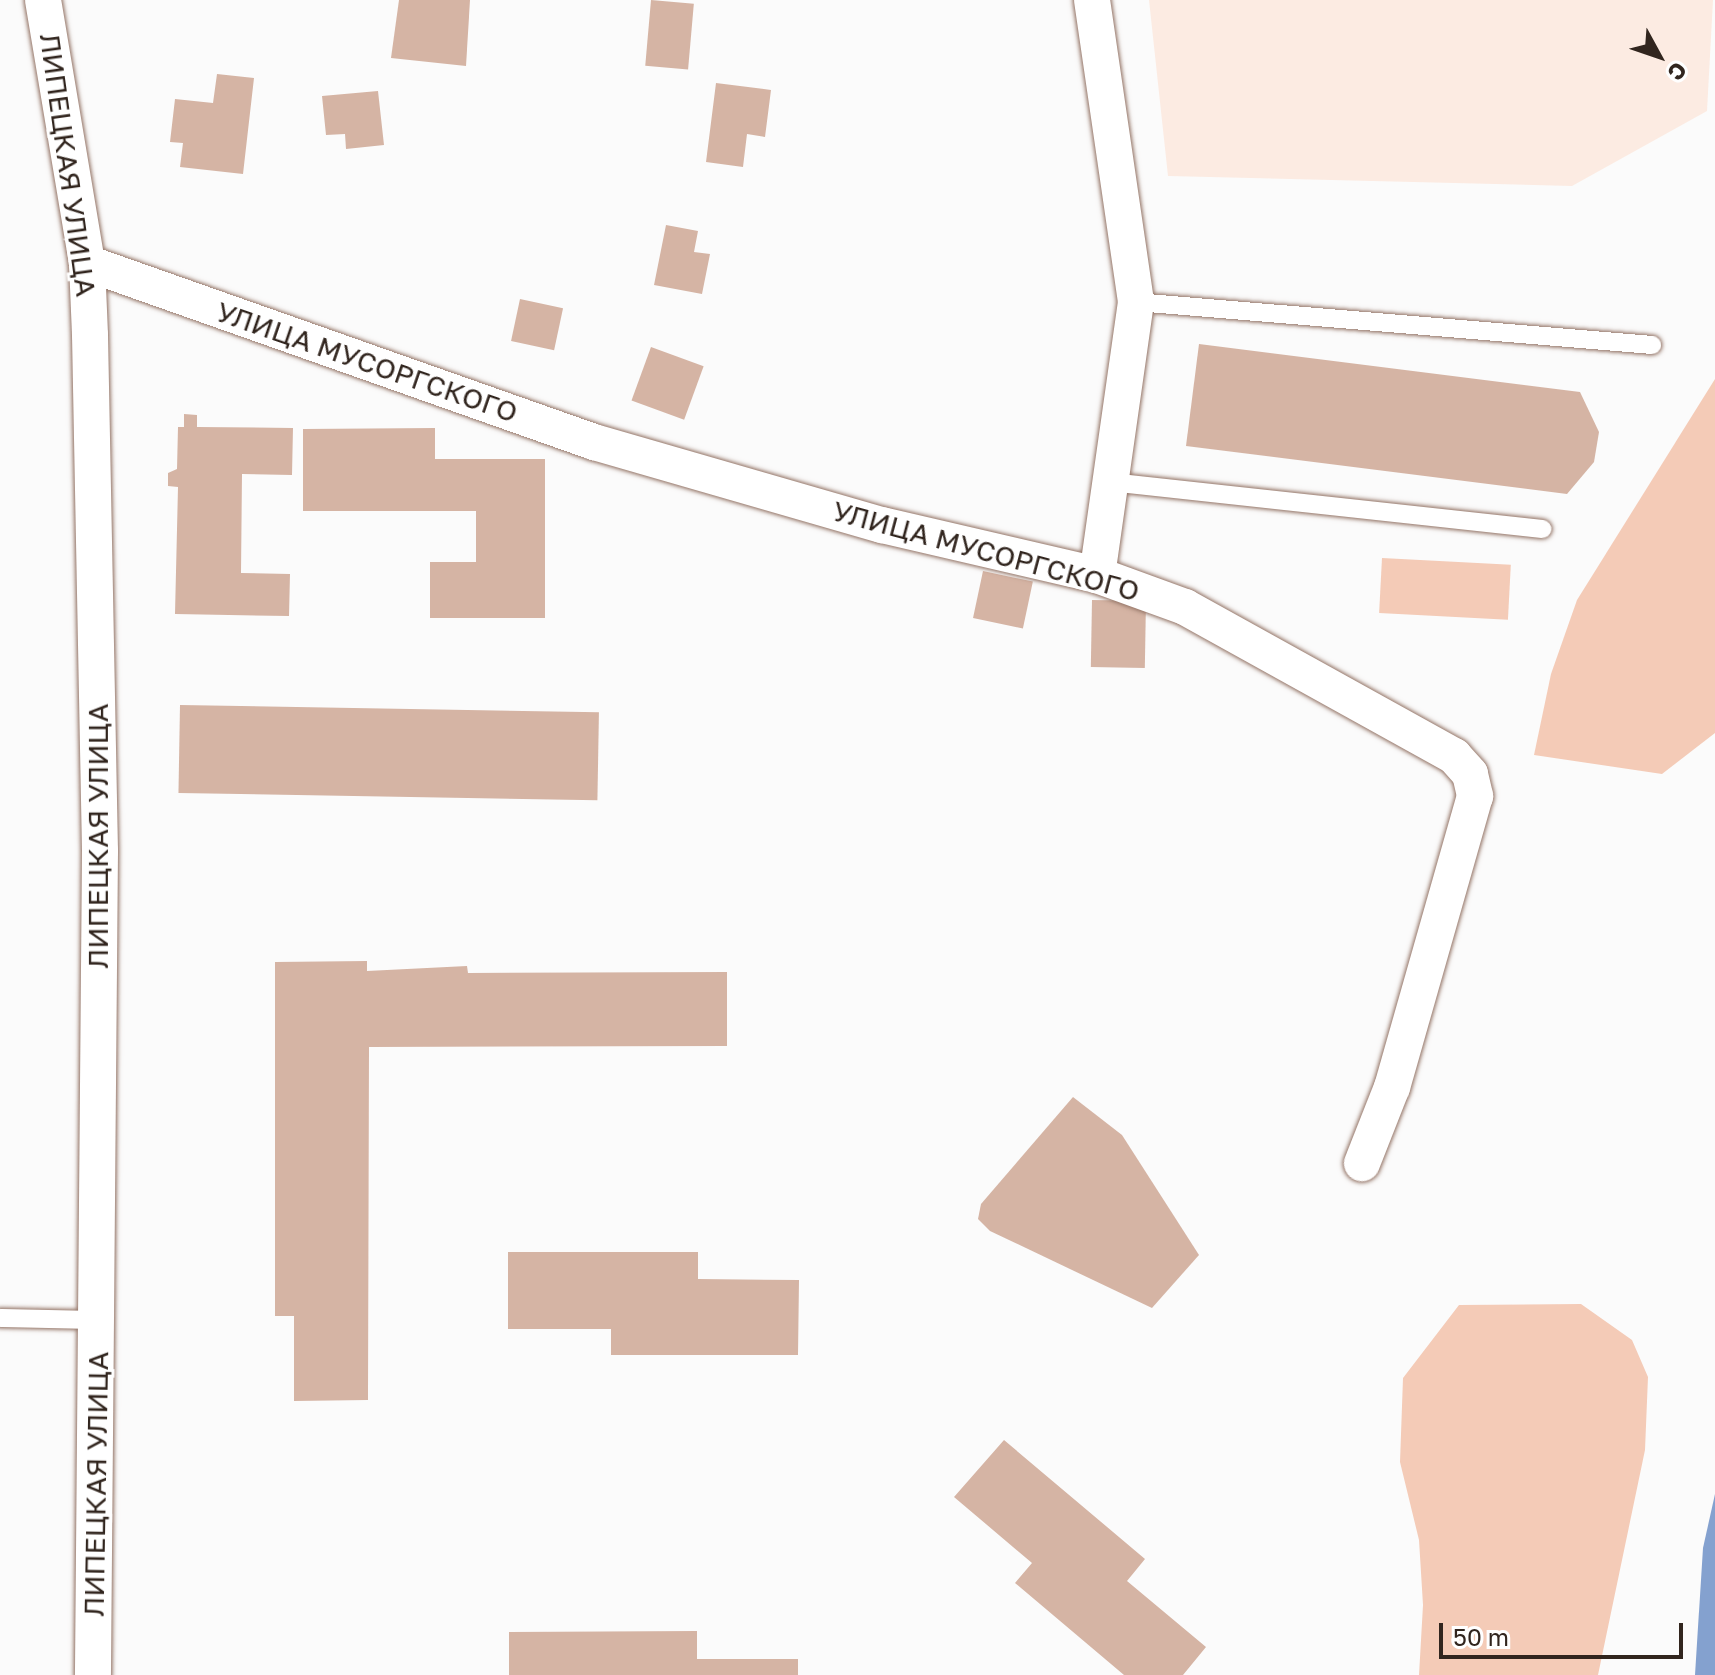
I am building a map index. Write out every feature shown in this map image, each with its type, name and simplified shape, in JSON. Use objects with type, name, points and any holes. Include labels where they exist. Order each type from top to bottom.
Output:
[{"type":"street","name":"ЛИПЕЦКАЯ УЛИЦА","points":[[43,0],[87,263],[100,851],[93,1675]]},
{"type":"street","points":[[1092,0],[1136,302],[1097,575]]},
{"type":"street","name":"УЛИЦА МУСОРГСКОГО","points":[[87,263],[594,442],[882,525],[1097,575],[1185,607],[1454,756],[1470,774],[1475,796],[1392,1087],[1362,1163]]},
{"type":"lane","points":[[1136,302],[1652,345]]},
{"type":"lane","points":[[1110,482],[1542,529]]},
{"type":"lane","points":[[0,1318],[97,1320]]},
{"type":"shaded area","points":[[1149,0],[1713,0],[1707,111],[1572,186],[1168,176]]},
{"type":"shaded area","points":[[1715,379],[1715,733],[1662,774],[1534,755],[1551,674],[1577,600]]},
{"type":"shaded area","points":[[1382,558],[1511,565],[1508,620],[1379,613]]},
{"type":"shaded area","points":[[1581,1304],[1632,1340],[1648,1377],[1645,1450],[1598,1675],[1419,1675],[1423,1605],[1419,1540],[1400,1462],[1403,1378],[1459,1305]]},
{"type":"water","points":[[1715,1494],[1715,1675],[1695,1675],[1703,1548]]},
{"type":"building","points":[[399,0],[470,0],[466,66],[391,58]]},
{"type":"building","points":[[651,0],[694,4],[688,69],[645,66]]},
{"type":"building","points":[[217,74],[254,78],[243,174],[180,167],[183,143],[170,142],[175,99],[213,103]]},
{"type":"building","points":[[716,83],[771,90],[765,137],[747,134],[743,167],[706,162]]},
{"type":"building","points":[[378,91],[384,145],[346,149],[345,134],[326,135],[322,96]]},
{"type":"building","points":[[666,225],[698,231],[694,252],[710,254],[702,294],[654,285]]},
{"type":"building","points":[[520,299],[563,308],[554,350],[511,341]]},
{"type":"building","points":[[1199,344],[1580,392],[1599,432],[1594,462],[1567,494],[1186,446]]},
{"type":"building","points":[[651,347],[704,366],[684,420],[632,401]]},
{"type":"building","points":[[184,414],[197,415],[197,427],[293,428],[292,475],[242,474],[241,573],[290,574],[289,616],[175,614],[178,487],[168,486],[168,473],[177,469],[178,427],[184,427]]},
{"type":"building","points":[[435,428],[435,459],[545,459],[545,618],[430,618],[430,562],[476,562],[476,511],[303,511],[303,429]]},
{"type":"building","points":[[983,571],[1033,582],[1023,629],[973,618]]},
{"type":"building","points":[[1092,600],[1146,601],[1145,668],[1091,667]]},
{"type":"building","points":[[180,705],[599,712],[597,800],[178,793]]},
{"type":"building","points":[[367,961],[367,971],[467,966],[468,973],[727,972],[727,1046],[369,1047],[368,1400],[294,1401],[294,1316],[275,1316],[275,962]]},
{"type":"building","points":[[1073,1097],[1122,1135],[1199,1255],[1152,1308],[990,1231],[978,1219],[981,1204]]},
{"type":"building","points":[[508,1252],[698,1252],[698,1279],[799,1280],[798,1355],[611,1355],[611,1329],[508,1329]]},
{"type":"building","points":[[1004,1440],[1145,1559],[1127,1581],[1206,1647],[1183,1675],[1124,1675],[1015,1583],[1032,1563],[954,1497]]},
{"type":"building","points":[[697,1631],[697,1659],[798,1659],[798,1675],[509,1675],[509,1632]]}]
